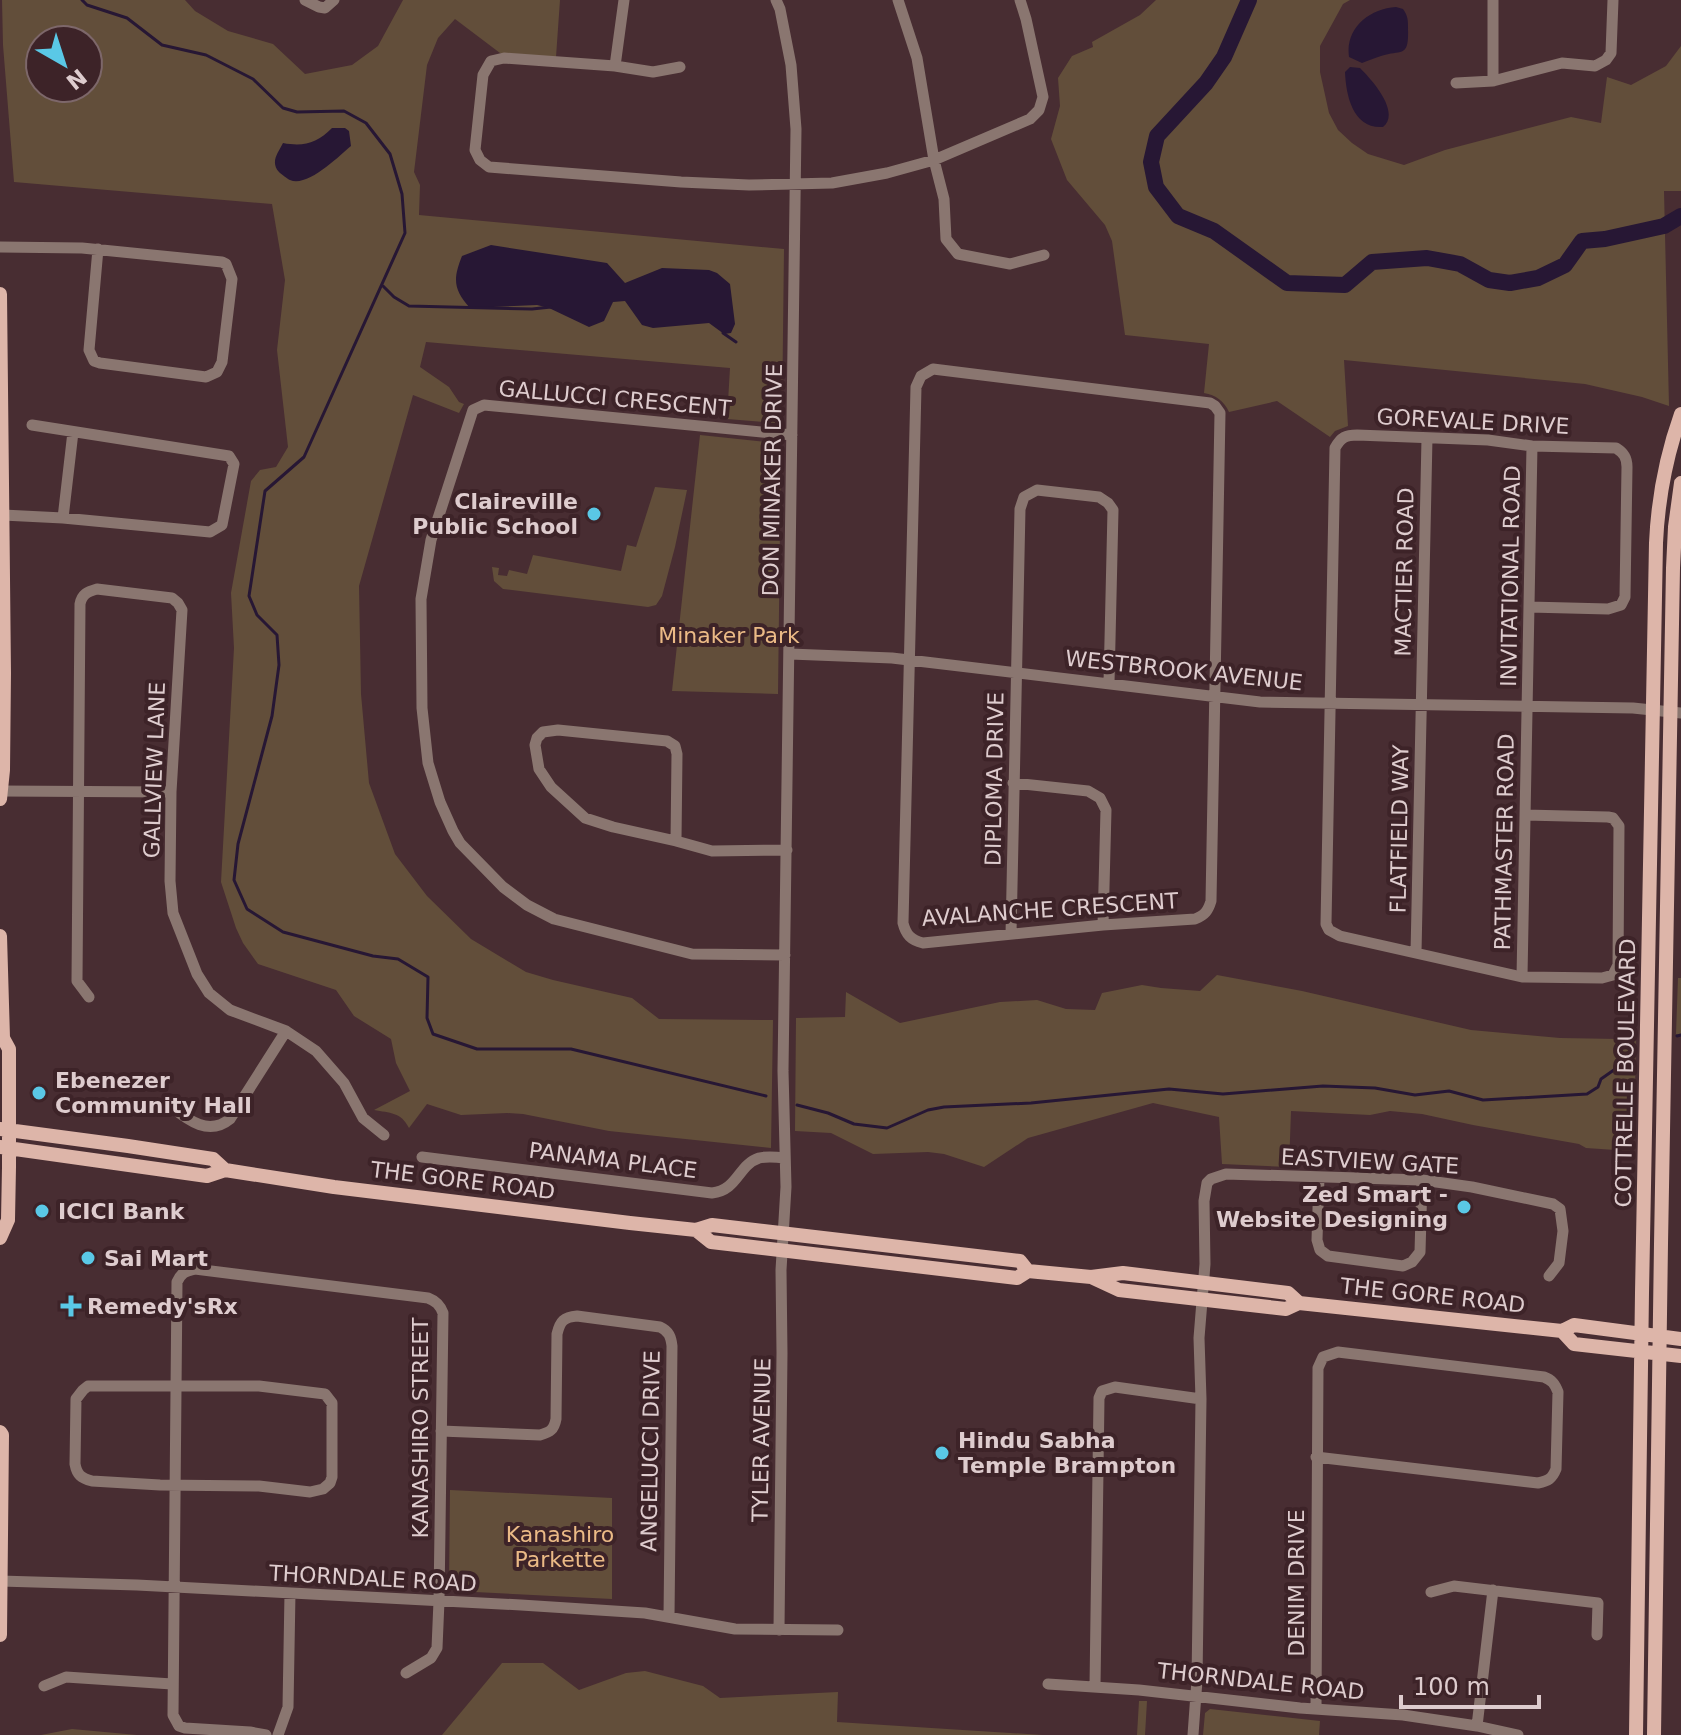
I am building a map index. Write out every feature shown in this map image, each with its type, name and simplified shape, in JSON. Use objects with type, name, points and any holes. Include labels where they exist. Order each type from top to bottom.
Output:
[{"type":"main road","points":[[0,294],[3,515],[3,770],[0,799]]},
{"type":"main road","name":"COTTRELLE BOULEVARD","points":[[1636,1735],[1658,518],[1668,458],[1681,414]]},
{"type":"main road","name":"COTTRELLE BOULEVARD","points":[[1654,1735],[1665,1017],[1676,712],[1674,541],[1681,483]]},
{"type":"main road","points":[[0,936],[1,1039],[9,1049],[4,1129],[8,1220],[0,1238]]},
{"type":"main road","name":"THE GORE ROAD","points":[[4,1129],[213,1159],[225,1170]]},
{"type":"main road","name":"THE GORE ROAD","points":[[4,1148],[207,1176],[225,1170],[382,1193],[696,1230],[712,1225],[1020,1261],[1028,1271]]},
{"type":"main road","name":"THE GORE ROAD","points":[[696,1230],[711,1242],[783,1251],[1017,1278],[1028,1271],[1091,1277],[1123,1273],[1288,1293],[1299,1303]]},
{"type":"main road","name":"THE GORE ROAD","points":[[1091,1277],[1119,1290],[1286,1309],[1299,1303],[1562,1331],[1574,1325],[1681,1339]]},
{"type":"main road","name":"THE GORE ROAD","points":[[1562,1331],[1574,1344],[1681,1356]]},
{"type":"main road","points":[[0,1432],[0,1635]]},
{"type":"street","points":[[305,0],[325,8],[334,0]]},
{"type":"street","points":[[615,66],[624,0]]},
{"type":"street","name":"DON MINAKER DRIVE","points":[[776,0],[791,65],[796,129],[783,1251]]},
{"type":"street","points":[[898,0],[917,58],[934,160],[944,199],[946,239],[958,254],[1010,264],[1044,255]]},
{"type":"street","points":[[680,67],[653,72],[615,66],[504,58],[491,61],[483,75],[475,150],[480,160],[489,167],[667,181],[749,185],[832,183],[887,173],[934,160],[1030,119],[1039,110],[1043,97],[1020,0]]},
{"type":"street","points":[[1493,0],[1493,81]]},
{"type":"street","points":[[1456,83],[1493,81],[1562,63],[1595,66],[1611,53],[1613,0]]},
{"type":"street","points":[[0,247],[98,249],[226,264],[232,279],[222,362],[217,372],[206,377],[94,361],[89,350],[98,249]]},
{"type":"street","points":[[909,660],[916,387],[921,376],[933,369],[1215,406],[1221,418],[1216,697]]},
{"type":"street","name":"GALLUCCI CRESCENT","points":[[785,955],[683,953],[554,919],[527,905],[503,887],[460,843],[447,820],[433,783],[422,708],[421,599],[431,540],[473,410],[484,405],[792,435]]},
{"type":"street","points":[[3,515],[210,532],[222,525],[234,464],[229,456],[32,425]]},
{"type":"street","points":[[63,518],[73,432]]},
{"type":"street","name":"GOREVALE DRIVE","points":[[1416,953],[1340,936],[1329,930],[1326,924],[1335,448],[1339,442],[1348,435],[1616,448],[1625,456],[1627,467],[1625,597],[1621,605],[1608,609],[1529,607]]},
{"type":"street","name":"MACTIER ROAD","points":[[1422,706],[1427,438]]},
{"type":"street","name":"INVITATIONAL ROAD","points":[[1527,708],[1532,446]]},
{"type":"street","name":"DIPLOMA DRIVE","points":[[1011,934],[1020,509],[1024,497],[1037,490],[1099,497],[1113,510],[1109,683]]},
{"type":"street","name":"GALLVIEW LANE","points":[[89,997],[77,981],[80,604],[81,598],[97,589],[172,598],[182,610],[171,792],[170,881],[172,906],[197,974],[209,993],[230,1010],[286,1031],[326,1060],[344,1083],[363,1118],[384,1135]]},
{"type":"street","name":"WESTBROOK AVENUE","points":[[790,654],[909,660],[1260,702],[1633,708],[1676,712]]},
{"type":"street","name":"AVALANCHE CRESCENT","points":[[909,660],[903,923],[905,931],[915,941],[923,943],[1204,916],[1211,901],[1216,697]]},
{"type":"street","name":"FLATFIELD WAY","points":[[1416,953],[1422,706]]},
{"type":"street","name":"PATHMASTER ROAD","points":[[1522,977],[1527,708]]},
{"type":"street","points":[[676,841],[675,746],[667,741],[558,730],[543,732],[537,738],[535,756],[544,779],[585,818],[712,851],[787,850]]},
{"type":"street","points":[[1013,783],[1088,791],[1100,798],[1106,810],[1103,925]]},
{"type":"street","points":[[0,791],[171,792]]},
{"type":"street","points":[[1416,953],[1522,977],[1608,978],[1616,970],[1619,826],[1608,817],[1525,815]]},
{"type":"street","points":[[169,1105],[192,1123],[222,1126],[230,1119],[286,1031]]},
{"type":"street","name":"PANAMA PLACE","points":[[422,1157],[712,1193],[729,1188],[753,1161],[761,1157],[785,1158]]},
{"type":"street","name":"EASTVIEW GATE","points":[[1203,1282],[1207,1183],[1226,1174],[1422,1180],[1553,1204],[1560,1209],[1563,1231],[1559,1263],[1549,1276]]},
{"type":"street","points":[[1319,1177],[1317,1240],[1320,1250],[1328,1256],[1403,1266],[1412,1262],[1420,1252],[1422,1180]]},
{"type":"street","name":"TYLER AVENUE","points":[[779,1630],[783,1251]]},
{"type":"street","name":"KANASHIRO STREET","points":[[266,1735],[179,1726],[173,1715],[177,1282],[186,1271],[195,1269],[428,1298],[438,1304],[443,1313],[437,1648],[431,1658],[406,1673]]},
{"type":"street","points":[[1193,1735],[1201,1399],[1199,1338],[1203,1282]]},
{"type":"street","name":"ANGELUCCI DRIVE","points":[[441,1431],[540,1435],[554,1428],[557,1334],[563,1319],[577,1316],[666,1330],[672,1346],[669,1617]]},
{"type":"street","name":"DENIM DRIVE","points":[[1316,1457],[1538,1483],[1547,1481],[1556,1469],[1558,1392],[1556,1385],[1544,1377],[1338,1352],[1323,1357],[1318,1368],[1316,1457],[1316,1708]]},
{"type":"street","points":[[88,1386],[175,1386],[259,1386],[325,1394],[332,1403],[330,1483],[323,1489],[310,1492],[259,1486],[92,1481],[77,1473],[76,1399],[83,1390],[88,1386]]},
{"type":"street","points":[[1095,1687],[1099,1398],[1102,1391],[1115,1387],[1201,1399]]},
{"type":"street","name":"THORNDALE ROAD","points":[[0,1581],[173,1587],[645,1613],[735,1629],[838,1630]]},
{"type":"street","points":[[1431,1592],[1454,1586],[1598,1603],[1597,1635]]},
{"type":"street","points":[[1477,1726],[1493,1590]]},
{"type":"street","points":[[278,1735],[288,1707],[290,1593]]},
{"type":"street","points":[[44,1686],[66,1677],[172,1684]]},
{"type":"street","name":"THORNDALE ROAD","points":[[1048,1684],[1403,1715],[1518,1735]]},
{"type":"green space","points":[[2,0],[185,0],[195,11],[228,31],[273,44],[305,74],[352,65],[378,46],[403,0],[560,0],[556,57],[500,53],[455,19],[438,38],[427,65],[414,172],[420,185],[419,215],[784,249],[782,417],[777,423],[727,419],[730,368],[426,342],[420,367],[449,387],[459,402],[464,404],[459,413],[413,395],[359,586],[361,694],[369,783],[395,854],[427,896],[471,939],[526,972],[632,998],[659,1019],[773,1020],[771,1148],[609,1131],[523,1114],[461,1115],[427,1104],[409,1128],[399,1116],[374,1110],[410,1091],[396,1063],[391,1039],[354,1016],[336,990],[258,964],[236,928],[221,882],[234,648],[231,593],[251,481],[260,470],[276,467],[288,447],[277,350],[285,280],[272,204],[14,182]]},
{"type":"green space","points":[[1156,0],[1350,0],[1343,4],[1320,46],[1320,72],[1329,113],[1338,130],[1352,143],[1368,154],[1404,165],[1445,150],[1571,117],[1601,123],[1607,77],[1631,85],[1666,66],[1681,46],[1681,191],[1664,191],[1669,406],[1585,384],[1344,360],[1348,426],[1335,431],[1330,437],[1277,401],[1229,412],[1219,399],[1204,393],[1209,344],[1125,335],[1112,241],[1105,225],[1067,180],[1051,139],[1060,106],[1058,78],[1072,56],[1093,47],[1092,42],[1140,15]]},
{"type":"green space","name":"Minaker Park","points":[[700,435],[777,443],[781,447],[778,694],[672,691]]},
{"type":"green space","points":[[655,487],[687,490],[662,596],[656,605],[648,607],[503,589],[494,581],[492,567],[499,568],[498,575],[507,576],[509,570],[527,574],[533,555],[621,571],[627,545],[636,547]]},
{"type":"green space","points":[[1217,975],[1471,1030],[1560,1038],[1618,1039],[1636,1033],[1630,1151],[1586,1148],[1579,1144],[1422,1114],[1291,1111],[1289,1167],[1222,1164],[1219,1117],[1153,1103],[1028,1138],[984,1167],[928,1152],[873,1154],[831,1133],[795,1131],[796,1018],[845,1017],[846,992],[900,1023],[1000,1002],[1037,1000],[1066,1009],[1095,1010],[1102,993],[1142,985],[1200,991]]},
{"type":"green space","points":[[1678,978],[1681,978],[1681,1036],[1676,1034]]},
{"type":"green space","name":"Kanashiro Parkette","points":[[450,1490],[612,1498],[612,1599],[455,1591],[449,1585]]},
{"type":"green space","points":[[502,1663],[543,1663],[579,1690],[626,1673],[645,1671],[703,1686],[720,1698],[838,1692],[837,1722],[1043,1735],[442,1735]]},
{"type":"green space","points":[[1139,1701],[1147,1701],[1145,1735],[1137,1735]]},
{"type":"green space","points":[[1210,1709],[1320,1721],[1319,1735],[1203,1735],[1205,1713]]},
{"type":"green space","points":[[72,1729],[137,1735],[41,1735]]},
{"type":"shaded area","points":[[1396,7],[1403,9],[1407,18],[1405,49],[1362,63],[1349,57],[1351,37],[1361,22],[1377,12]]},
{"type":"shaded area","points":[[1350,67],[1360,68],[1383,96],[1389,113],[1383,127],[1365,123],[1353,109],[1345,72]]},
{"type":"shaded area","points":[[332,128],[349,131],[351,146],[331,163],[314,175],[297,181],[289,180],[279,172],[275,161],[283,143],[310,143]]},
{"type":"shaded area","points":[[491,245],[607,263],[625,283],[662,268],[709,270],[730,284],[735,324],[731,333],[724,334],[709,323],[653,328],[642,325],[625,301],[613,302],[604,321],[589,327],[537,305],[470,308],[456,284],[459,264],[462,256]]},
{"type":"waterway","points":[[82,0],[87,5],[127,18],[162,45],[206,55],[253,79],[283,108],[297,112],[344,111],[366,123],[390,154],[402,194],[405,233],[304,457],[265,491],[249,596],[257,615],[277,635],[279,665],[272,716],[238,844],[234,880],[247,909],[283,932],[373,956],[398,959],[428,977],[427,1018],[433,1034],[477,1049],[571,1049],[766,1096]]},
{"type":"waterway","points":[[1249,0],[1224,57],[1206,83],[1157,136],[1151,162],[1156,187],[1178,216],[1214,231],[1287,283],[1345,285],[1372,262],[1427,258],[1460,264],[1489,280],[1510,283],[1538,278],[1565,265],[1582,241],[1664,226],[1681,216]]},
{"type":"waterway","points":[[383,286],[409,306],[551,307]]},
{"type":"waterway","points":[[723,333],[736,342]]},
{"type":"waterway","points":[[1677,1036],[1681,1035]]},
{"type":"waterway","points":[[797,1105],[854,1124],[887,1128],[928,1110],[944,1107],[1031,1103],[1169,1089],[1223,1094],[1323,1086],[1375,1088],[1415,1095],[1449,1091],[1483,1100],[1587,1094],[1598,1087],[1601,1079],[1631,1058]]},
{"type":"place","name":"Claireville Public School","points":[[594,514]]},
{"type":"place","name":"Ebenezer Community Hall","points":[[39,1093]]},
{"type":"place","name":"Zed Smart - Website Designing","points":[[1464,1207]]},
{"type":"place","name":"ICICI Bank","points":[[42,1211]]},
{"type":"place","name":"Sai Mart","points":[[88,1258]]},
{"type":"place","name":"Remedy'sRx","points":[[71,1306]]},
{"type":"place","name":"Hindu Sabha Temple Brampton","points":[[942,1453]]}]
